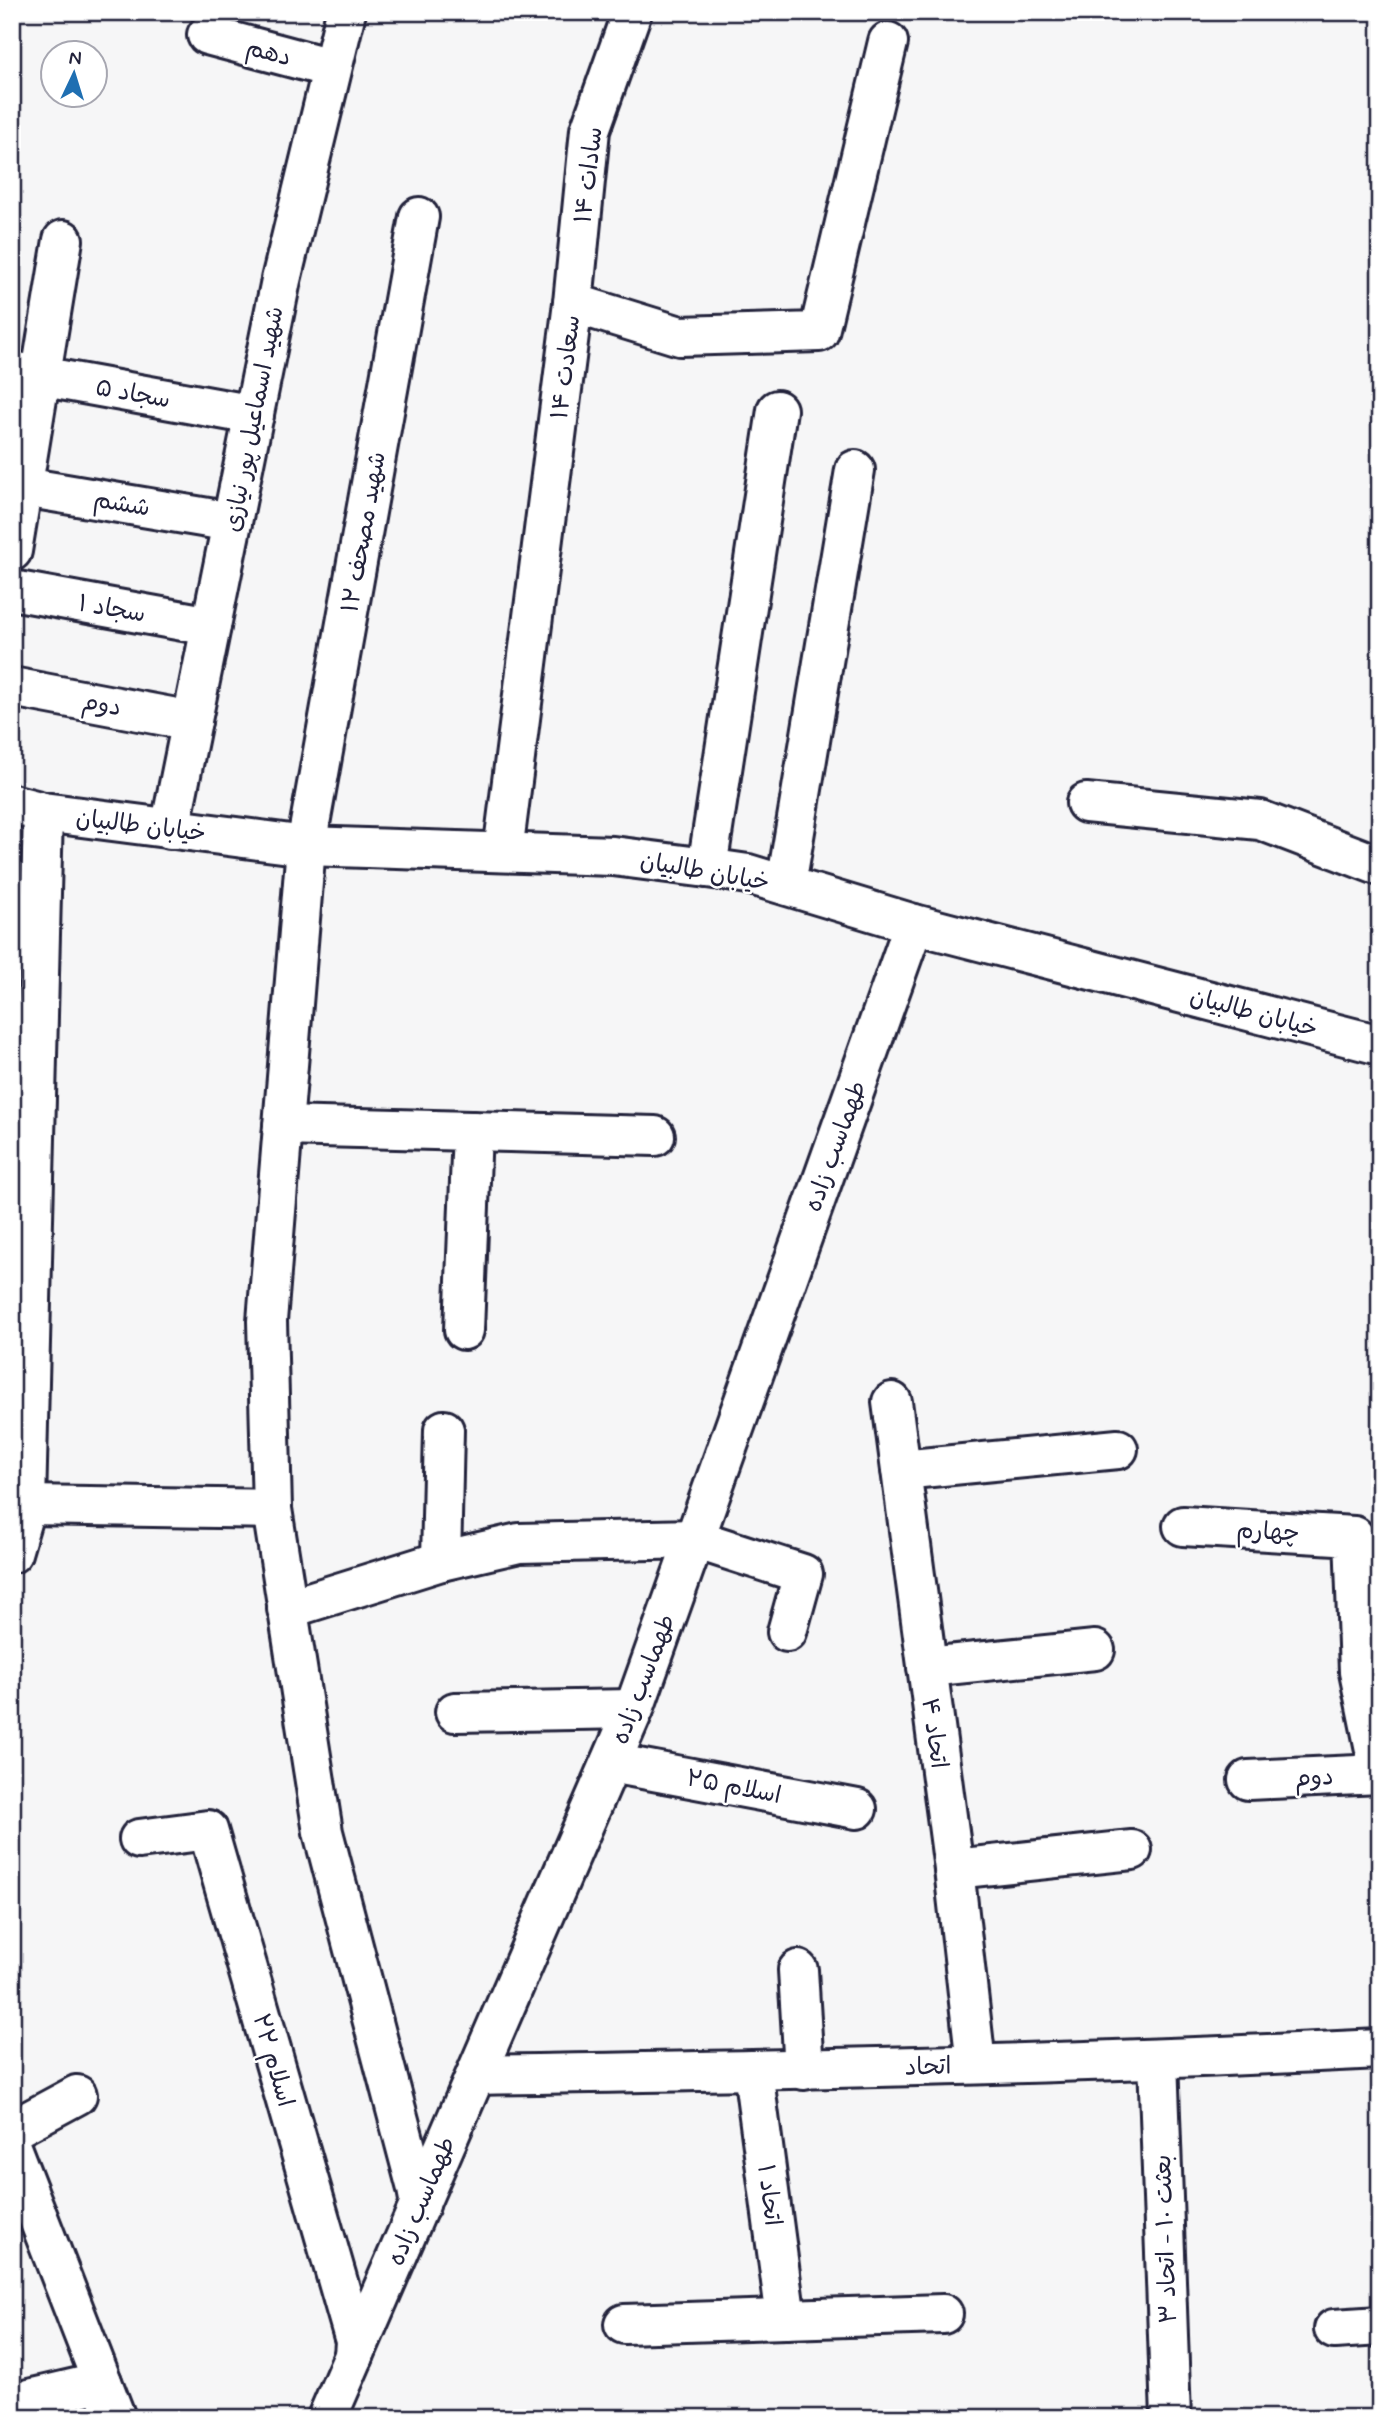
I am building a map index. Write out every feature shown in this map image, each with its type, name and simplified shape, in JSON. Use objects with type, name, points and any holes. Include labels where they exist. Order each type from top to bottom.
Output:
[{"type":"street","name":"شهید اسماعیل پور نیازی","points":[[170,828],[281,280],[346,12]]},
{"type":"street","name":"سادات ۱۴","points":[[573,303],[590,130],[632,12]]},
{"type":"street","name":"دهم","points":[[207,35],[331,68]]},
{"type":"street","name":"سعادت ۱۴","points":[[503,852],[573,303],[680,336],[819,332],[888,42]]},
{"type":"street","name":"شهید مصحف ۱۲","points":[[419,217],[306,846],[267,1321],[272,1509],[323,1832],[418,2189],[419,2205]]},
{"type":"street","points":[[12,551],[26,374],[63,240]]},
{"type":"street","name":"سجاد ۵","points":[[26,374],[254,415]]},
{"type":"street","points":[[707,868],[777,410]]},
{"type":"street","points":[[786,886],[855,470]]},
{"type":"street","name":"ششم","points":[[18,486],[232,522]]},
{"type":"street","name":"سجاد ۱","points":[[12,590],[211,626]]},
{"type":"street","name":"دوم","points":[[12,687],[192,721]]},
{"type":"street","points":[[1086,803],[1260,820],[1380,866]]},
{"type":"street","name":"خیابان طالبیان","points":[[27,808],[306,846],[613,856],[748,874],[914,923],[1380,1045]]},
{"type":"street","points":[[12,1553],[26,1505],[27,808]]},
{"type":"street","name":"طهماسب زاده","points":[[327,2418],[634,1709],[914,923]]},
{"type":"street","points":[[283,1126],[655,1136]]},
{"type":"street","points":[[464,1330],[472,1131]]},
{"type":"street","name":"اتحاد ۴","points":[[892,1402],[954,1869],[976,2064]]},
{"type":"street","points":[[441,1561],[444,1430]]},
{"type":"street","points":[[901,1470],[1118,1449]]},
{"type":"street","points":[[26,1505],[272,1509]]},
{"type":"street","name":"چهارم","points":[[1183,1526],[1354,1536],[1368,1629]]},
{"type":"street","points":[[288,1609],[441,1561],[519,1543],[695,1539],[803,1574],[787,1632]]},
{"type":"street","points":[[1368,1629],[1359,1672],[1380,1774]]},
{"type":"street","points":[[927,1667],[1095,1650]]},
{"type":"street","points":[[455,1712],[634,1709]]},
{"type":"street","name":"اسلام ۲۵","points":[[611,1763],[856,1809]]},
{"type":"street","name":"دوم","points":[[1248,1780],[1380,1774]]},
{"type":"street","name":"اسلام ۲۲","points":[[139,1839],[208,1830],[355,2341],[354,2356]]},
{"type":"street","points":[[954,1869],[1132,1850]]},
{"type":"street","points":[[798,1970],[804,2070]]},
{"type":"street","name":"اتحاد","points":[[475,2075],[804,2070],[1158,2060],[1380,2049]]},
{"type":"street","name":"بعثت ۱۰ - اتحاد ۳","points":[[1158,2060],[1171,2418]]},
{"type":"street","name":"اتحاد ۱","points":[[754,2071],[786,2319]]},
{"type":"street","points":[[12,2130],[77,2095]]},
{"type":"street","points":[[12,2150],[116,2418]]},
{"type":"street","points":[[624,2324],[943,2314]]},
{"type":"street","points":[[1334,2329],[1380,2326]]},
{"type":"street","points":[[12,2403],[102,2382]]}]
